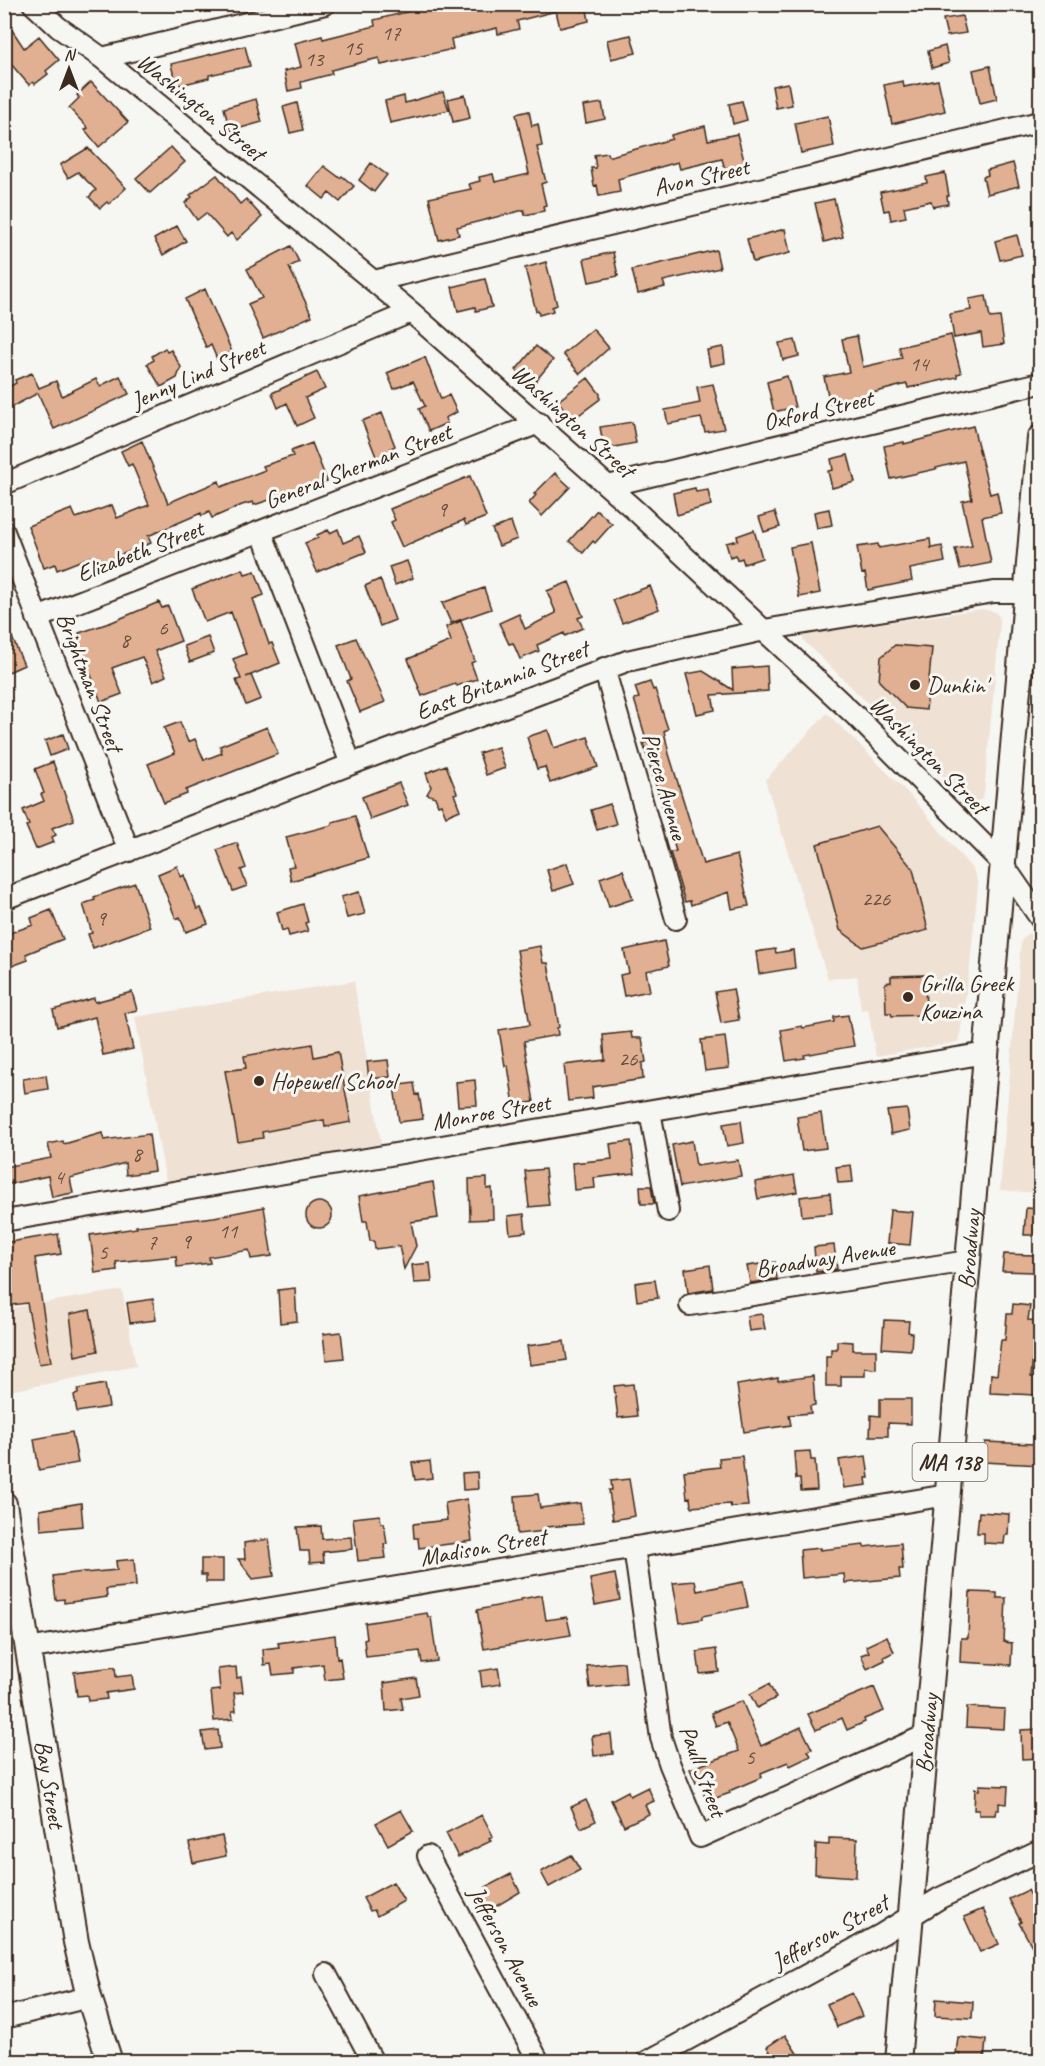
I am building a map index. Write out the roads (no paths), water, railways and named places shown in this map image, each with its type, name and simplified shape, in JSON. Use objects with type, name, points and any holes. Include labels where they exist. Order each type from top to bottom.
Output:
[{"type":"main road","name":"Broadway","points":[[898,2061],[1002,863],[1034,592],[1041,438]]},
{"type":"main road","name":"Bay Street","points":[[4,1504],[9,1557],[27,1649],[73,1925],[89,1997],[110,2061]]},
{"type":"street","name":"Washington Street","points":[[33,4],[58,27],[102,58],[374,281],[539,423],[861,721],[1002,863],[1041,918]]},
{"type":"street","points":[[102,58],[325,4]]},
{"type":"street","name":"Avon Street","points":[[374,281],[1041,122]]},
{"type":"street","name":"Jenny Lind Street","points":[[4,484],[411,312]]},
{"type":"street","name":"Oxford Street","points":[[608,486],[1041,383]]},
{"type":"street","name":"General Sherman Street","points":[[351,764],[261,531],[539,423]]},
{"type":"street","name":"Elizabeth Street","points":[[37,618],[261,531]]},
{"type":"street","name":"Brightman Street","points":[[4,532],[129,851]]},
{"type":"street","name":"East Britannia Street","points":[[4,899],[351,764],[627,661],[764,630],[993,592],[1034,592]]},
{"type":"street","name":"Pierce Avenue","points":[[604,668],[676,919]]},
{"type":"street","name":"Monroe Street","points":[[4,1221],[986,1053]]},
{"type":"street","points":[[650,1111],[668,1211]]},
{"type":"street","name":"Broadway Avenue","points":[[690,1305],[968,1261]]},
{"type":"street","name":"Madison Street","points":[[27,1649],[947,1495]]},
{"type":"street","name":"Paull Street","points":[[634,1548],[661,1738],[700,1837],[927,1736]]},
{"type":"street","name":"Jefferson Street","points":[[646,2061],[882,1934],[940,1898],[1041,1851]]},
{"type":"street","name":"Jefferson Avenue","points":[[428,1856],[539,2061]]},
{"type":"street","points":[[326,1974],[373,2061]]},
{"type":"street","points":[[4,2018],[89,1997]]},
{"type":"place","name":"Dunkin'","points":[[915,685]]},
{"type":"place","name":"Grilla Greek Kouzina","points":[[908,997]]},
{"type":"place","name":"Hopewell School","points":[[259,1081]]}]
